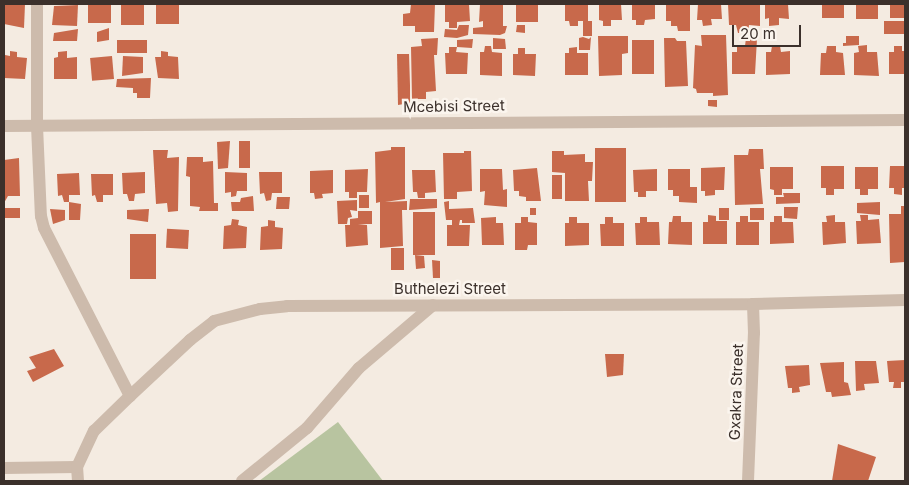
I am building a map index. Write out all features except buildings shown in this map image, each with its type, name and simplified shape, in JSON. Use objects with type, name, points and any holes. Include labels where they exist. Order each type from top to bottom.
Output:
[{"type":"street","points":[[37,4],[37,126],[41,216],[44,228],[130,396]]},
{"type":"street","name":"Mcebisi Street","points":[[4,126],[905,120]]},
{"type":"street","name":"Buthelezi Street","points":[[76,467],[94,431],[130,396],[190,340],[214,321],[236,314],[287,306],[753,304],[905,300]]},
{"type":"street","name":"Gxakra Street","points":[[748,481],[754,332],[753,304]]},
{"type":"street","points":[[242,481],[307,428],[360,368],[433,305]]},
{"type":"street","points":[[4,468],[76,467],[78,481]]},
{"type":"green space","points":[[338,422],[383,481],[259,481]]}]
